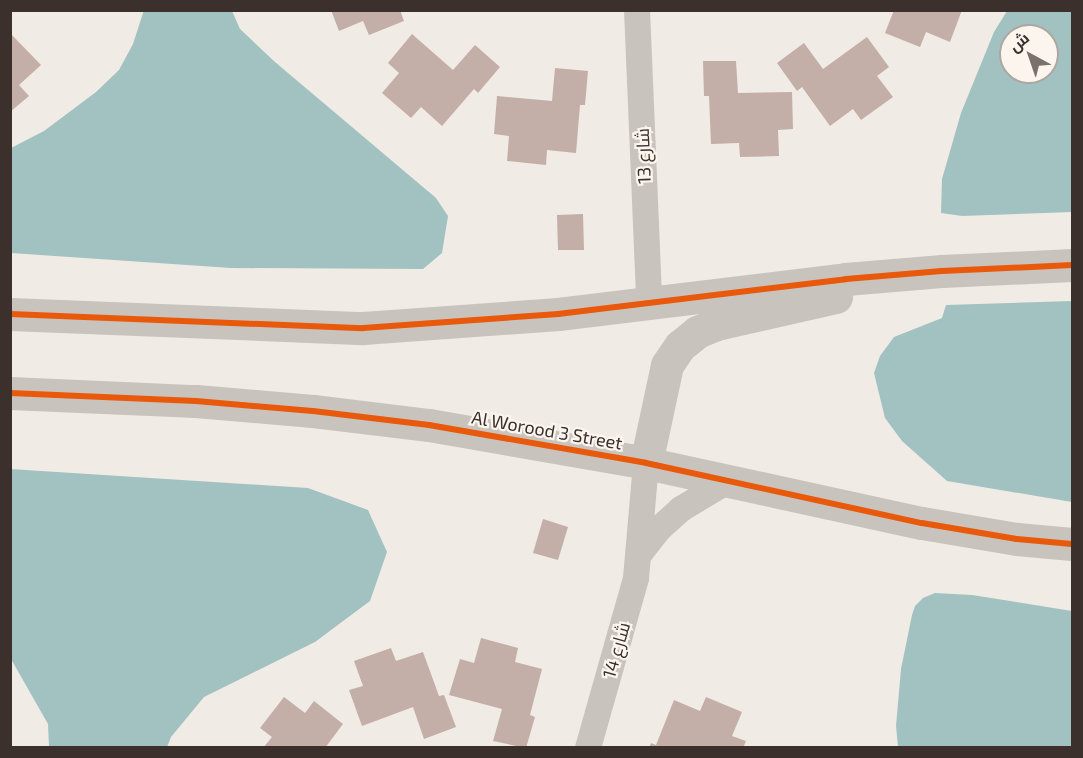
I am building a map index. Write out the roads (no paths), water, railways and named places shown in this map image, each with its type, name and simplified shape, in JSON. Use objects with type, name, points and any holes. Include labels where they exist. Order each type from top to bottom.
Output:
[{"type":"street","name":"شارع 13","points":[[637,10],[649,302]]},
{"type":"street","points":[[10,314],[363,328],[558,314],[750,288],[942,270],[1072,266]]},
{"type":"street","points":[[646,463],[667,365],[680,346],[697,332],[717,324],[837,297],[875,291],[942,270]]},
{"type":"street","name":"Al Worood 3 Street","points":[[10,393],[196,401],[313,411],[498,436],[646,463],[922,523],[1017,539],[1072,544]]},
{"type":"street","name":"شارع 14","points":[[588,747],[636,578],[646,463]]},
{"type":"street","points":[[640,552],[660,528],[681,509],[728,481]]},
{"type":"water","points":[[144,10],[232,11],[240,29],[275,62],[436,198],[448,216],[442,253],[423,269],[231,268],[11,253],[11,148],[44,131],[96,92],[119,70],[133,44]]},
{"type":"water","points":[[1007,11],[1072,11],[1072,212],[962,216],[941,213],[942,179],[961,113],[994,32]]},
{"type":"water","points":[[1072,301],[1072,502],[947,481],[902,441],[885,418],[874,373],[880,356],[894,337],[942,318],[946,305]]},
{"type":"water","points":[[10,469],[308,488],[368,510],[387,552],[370,601],[315,642],[204,697],[171,737],[167,747],[49,747],[48,724],[11,659]]},
{"type":"water","points":[[935,593],[972,595],[1072,611],[1072,747],[898,747],[896,726],[901,669],[912,615],[915,606],[923,598]]}]
